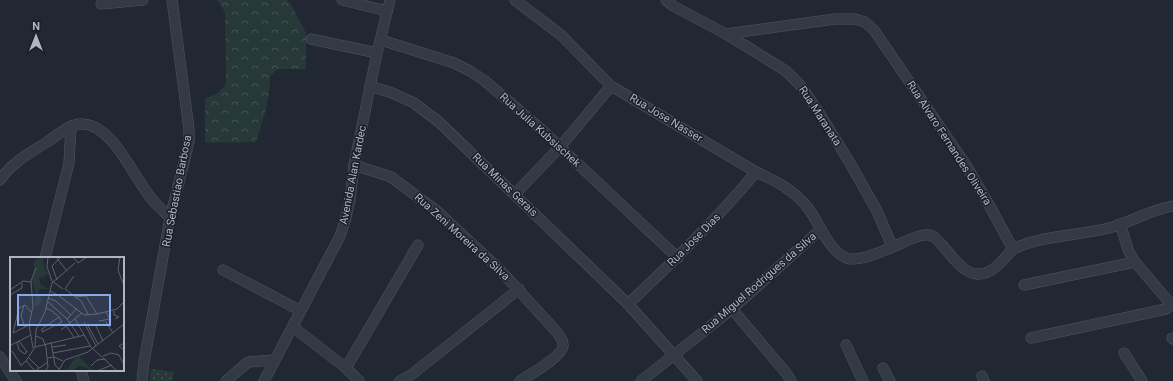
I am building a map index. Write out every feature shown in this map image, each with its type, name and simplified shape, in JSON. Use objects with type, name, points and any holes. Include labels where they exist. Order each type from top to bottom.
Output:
[{"type":"street","points":[[101,4],[143,0]]},
{"type":"street","name":"Rua Sebastiao Barbosa","points":[[142,381],[144,362],[170,218],[189,142],[189,129],[172,0]]},
{"type":"street","points":[[342,0],[387,11]]},
{"type":"street","name":"Avenida Alan Kardec","points":[[264,381],[340,236],[345,221],[350,200],[354,165],[370,86],[390,0]]},
{"type":"street","name":"Rua Jose Nasser","points":[[515,0],[561,35],[611,86],[756,172],[779,182],[795,193],[809,209],[821,229]]},
{"type":"street","name":"Rua Maranata","points":[[666,0],[673,6],[726,34],[786,71],[801,86],[850,163],[877,211],[892,246]]},
{"type":"street","name":"Rua Alvaro Fernandes Oliveira","points":[[726,34],[835,18],[855,18],[865,22],[874,30],[966,165],[1012,249]]},
{"type":"street","points":[[311,39],[377,53]]},
{"type":"street","name":"Rua Julia Kubsischek","points":[[381,40],[454,63],[470,71],[526,116],[678,258]]},
{"type":"street","name":"Rua Minas Gerais","points":[[370,86],[392,93],[414,103],[439,122],[628,304],[697,381]]},
{"type":"street","points":[[515,194],[560,147],[611,86]]},
{"type":"street","points":[[45,257],[69,163],[75,125]]},
{"type":"street","points":[[0,180],[11,167],[30,153],[75,125],[87,125],[96,128],[105,134],[117,147],[151,198],[170,218]]},
{"type":"street","name":"Rua Zeni Moreira da Silva","points":[[354,165],[391,177],[438,212],[519,289],[555,330],[562,340],[563,346],[561,351],[555,357],[520,381]]},
{"type":"street","name":"Rua Jose Dias","points":[[628,304],[678,258],[721,213],[756,172]]},
{"type":"street","points":[[821,229],[835,250],[845,258],[851,260],[858,260],[870,256],[921,235],[933,236],[964,269],[971,274],[979,275],[995,267],[1012,249],[1038,240],[1109,228],[1156,209],[1173,206]]},
{"type":"street","points":[[1030,338],[1166,310],[1169,306],[1169,302],[1134,262],[1129,252],[1120,224]]},
{"type":"street","name":"Rua Miguel Rodrigues da Silva","points":[[641,381],[732,309],[821,229]]},
{"type":"street","points":[[346,368],[418,245]]},
{"type":"street","points":[[1024,285],[1134,262]]},
{"type":"street","points":[[223,270],[301,311]]},
{"type":"street","points":[[400,381],[411,375],[519,289]]},
{"type":"street","points":[[732,309],[787,374],[791,381]]},
{"type":"street","points":[[293,327],[346,368],[359,381]]},
{"type":"street","points":[[846,345],[863,381]]},
{"type":"street","points":[[1124,353],[1142,381]]},
{"type":"street","points":[[0,357],[16,381]]},
{"type":"street","points":[[226,381],[248,362],[274,360]]},
{"type":"street","points":[[883,368],[890,381]]},
{"type":"street","points":[[81,371],[84,381]]},
{"type":"green space","points":[[217,0],[287,0],[291,4],[306,33],[306,69],[277,69],[270,77],[270,86],[264,118],[256,142],[205,143],[205,99],[219,92],[226,84],[225,12]]},
{"type":"green space","points":[[151,369],[174,372],[172,381],[150,381]]}]
